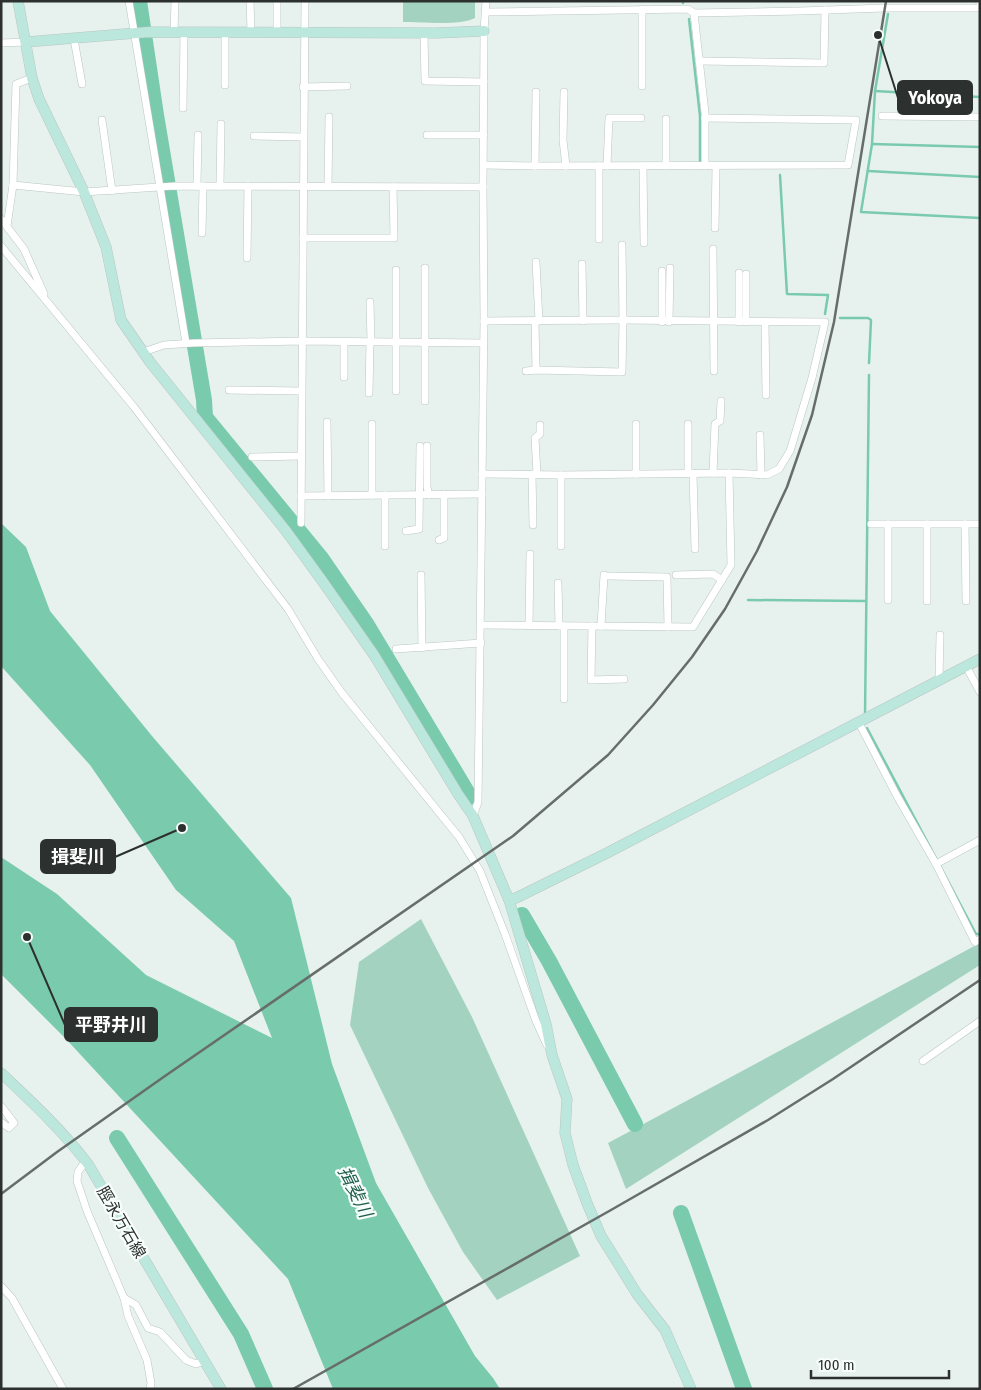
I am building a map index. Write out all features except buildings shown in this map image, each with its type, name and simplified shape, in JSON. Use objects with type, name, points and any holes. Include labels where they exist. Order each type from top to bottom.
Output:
[{"type":"street","points":[[18,1],[32,78],[39,99],[84,192],[106,247],[121,320],[143,352],[286,531],[323,582],[374,655],[473,816],[509,900],[546,1024],[552,1055]]},
{"type":"street","points":[[129,1],[186,343]]},
{"type":"street","points":[[174,1],[179,32],[183,108]]},
{"type":"street","points":[[250,1],[251,32]]},
{"type":"street","points":[[276,1],[277,32]]},
{"type":"street","points":[[301,523],[304,1]]},
{"type":"street","points":[[473,816],[478,802],[481,643],[484,343],[484,31],[486,1]]},
{"type":"street","points":[[486,12],[689,8],[825,10],[980,8]]},
{"type":"street","points":[[689,8],[699,61],[705,118],[705,166]]},
{"type":"street","points":[[642,9],[642,86]]},
{"type":"street","points":[[699,61],[824,63],[825,10]]},
{"type":"street","points":[[1,43],[148,32],[424,33],[484,31]]},
{"type":"street","points":[[224,85],[225,32]]},
{"type":"street","points":[[424,33],[424,81],[484,82]]},
{"type":"street","points":[[74,39],[82,84]]},
{"type":"street","points":[[8,226],[13,185],[16,84],[32,78]]},
{"type":"street","points":[[303,87],[347,86]]},
{"type":"street","points":[[535,166],[536,92]]},
{"type":"street","points":[[564,92],[563,140],[566,166]]},
{"type":"street","points":[[882,116],[980,117]]},
{"type":"street","points":[[328,186],[329,117]]},
{"type":"street","points":[[599,240],[603,166],[609,118],[641,118]]},
{"type":"street","points":[[484,165],[848,166],[856,120],[705,118]]},
{"type":"street","points":[[666,119],[666,166]]},
{"type":"street","points":[[102,120],[112,191]]},
{"type":"street","points":[[220,186],[221,124]]},
{"type":"street","points":[[198,135],[202,233]]},
{"type":"street","points":[[428,135],[484,135]]},
{"type":"street","points":[[254,136],[303,137]]},
{"type":"street","points":[[643,166],[644,243]]},
{"type":"street","points":[[716,166],[716,228]]},
{"type":"street","points":[[13,185],[84,192],[174,186],[483,187]]},
{"type":"street","points":[[247,258],[248,186]]},
{"type":"street","points":[[303,238],[394,238],[394,187]]},
{"type":"street","points":[[1,219],[24,249],[48,303]]},
{"type":"street","points":[[526,371],[622,372],[622,245]]},
{"type":"street","points":[[1,246],[134,407],[252,560],[288,609],[342,694],[459,837],[480,871],[536,1021],[552,1055],[567,1099],[565,1134],[573,1165],[587,1203],[601,1236],[620,1267],[637,1294],[665,1330],[691,1389]]},
{"type":"street","points":[[713,249],[714,371]]},
{"type":"street","points":[[536,262],[536,370]]},
{"type":"street","points":[[582,264],[583,321]]},
{"type":"street","points":[[425,268],[425,401]]},
{"type":"street","points":[[666,322],[670,268]]},
{"type":"street","points":[[396,270],[396,392]]},
{"type":"street","points":[[662,271],[666,322]]},
{"type":"street","points":[[743,274],[743,322]]},
{"type":"street","points":[[369,393],[370,302]]},
{"type":"street","points":[[482,474],[729,473],[767,475],[779,469],[790,451],[812,378],[825,322],[484,321]]},
{"type":"street","points":[[765,322],[766,395]]},
{"type":"street","points":[[143,352],[164,345],[186,343],[301,341],[484,343]]},
{"type":"street","points":[[344,342],[344,377]]},
{"type":"street","points":[[229,390],[301,391]]},
{"type":"street","points":[[713,473],[715,424],[720,421],[721,401]]},
{"type":"street","points":[[328,422],[328,496]]},
{"type":"street","points":[[372,424],[372,495]]},
{"type":"street","points":[[636,424],[636,474]]},
{"type":"street","points":[[688,424],[695,549]]},
{"type":"street","points":[[533,526],[535,438],[540,434],[540,425]]},
{"type":"street","points":[[760,435],[761,475]]},
{"type":"street","points":[[406,531],[419,529],[424,446],[429,495]]},
{"type":"street","points":[[252,457],[301,456]]},
{"type":"street","points":[[481,625],[693,627],[731,565],[729,473]]},
{"type":"street","points":[[561,474],[561,546]]},
{"type":"street","points":[[439,540],[444,538],[444,494]]},
{"type":"street","points":[[301,496],[482,494]]},
{"type":"street","points":[[385,495],[385,546]]},
{"type":"street","points":[[871,524],[980,524]]},
{"type":"street","points":[[888,524],[888,600]]},
{"type":"street","points":[[927,524],[927,601]]},
{"type":"street","points":[[965,524],[966,601]]},
{"type":"street","points":[[529,626],[530,554]]},
{"type":"street","points":[[676,575],[713,574],[722,580]]},
{"type":"street","points":[[421,575],[422,648]]},
{"type":"street","points":[[601,626],[606,575],[667,577],[668,627]]},
{"type":"street","points":[[558,583],[562,626],[564,699]]},
{"type":"street","points":[[592,626],[591,680],[624,680]]},
{"type":"street","points":[[939,680],[940,635]]},
{"type":"street","points":[[396,650],[481,643]]},
{"type":"street","points":[[509,900],[599,857],[980,659]]},
{"type":"street","points":[[966,666],[980,692]]},
{"type":"street","points":[[859,723],[897,796],[936,864],[975,942],[980,939]]},
{"type":"street","points":[[936,864],[980,840]]},
{"type":"street","points":[[923,1061],[980,1021]]},
{"type":"street","name":"脛永万石線","points":[[1,1073],[45,1114],[88,1164],[221,1389]]},
{"type":"street","points":[[1,1106],[14,1123],[9,1128],[1,1122]]},
{"type":"street","points":[[88,1164],[82,1166],[78,1172],[77,1181],[87,1211],[124,1298],[128,1316],[146,1360],[151,1383],[150,1389]]},
{"type":"street","points":[[1,1286],[12,1298],[62,1389]]},
{"type":"street","points":[[124,1298],[136,1305],[148,1328],[160,1332],[186,1360],[196,1364],[204,1361]]},
{"type":"shaded area","points":[[403,1],[475,1],[475,18],[451,23],[403,22]]},
{"type":"shaded area","points":[[421,919],[472,1017],[580,1256],[497,1300],[463,1252],[428,1188],[350,1025],[359,962]]},
{"type":"shaded area","points":[[980,943],[980,965],[626,1189],[608,1143]]},
{"type":"water","name":"揖斐川","points":[[1,523],[26,547],[50,611],[152,736],[291,898],[332,1064],[376,1183],[475,1356],[500,1389],[333,1389],[288,1279],[66,1039],[1,974],[1,857],[57,894],[146,975],[272,1038],[234,941],[176,890],[90,765],[1,666]]},
{"type":"waterway","points":[[139,1],[156,115],[204,400],[205,417],[321,558],[367,625],[470,797]]},
{"type":"waterway","points":[[888,14],[875,91],[872,144],[861,212],[980,218]]},
{"type":"waterway","points":[[689,19],[700,116],[700,162]]},
{"type":"waterway","points":[[875,91],[980,97]]},
{"type":"waterway","points":[[872,144],[980,147]]},
{"type":"waterway","points":[[868,171],[980,177]]},
{"type":"waterway","points":[[780,175],[787,294],[828,295],[825,314]]},
{"type":"waterway","points":[[840,318],[868,318],[871,320],[869,363]]},
{"type":"waterway","points":[[865,716],[869,375]]},
{"type":"waterway","points":[[748,600],[866,601]]},
{"type":"waterway","points":[[867,728],[976,934],[980,934]]},
{"type":"waterway","points":[[522,915],[549,961],[635,1124]]},
{"type":"waterway","points":[[117,1138],[241,1334],[265,1389]]},
{"type":"waterway","points":[[681,1213],[744,1389]]},
{"type":"railway","points":[[1,1194],[165,1076],[513,836],[608,755],[653,705],[692,657],[725,609],[757,551],[787,487],[812,415],[834,322],[886,1]]},
{"type":"railway","points":[[293,1389],[768,1120],[833,1079],[980,980]]},
{"type":"place","name":"Yokoya","points":[[878,35]]},
{"type":"place","name":"揖斐川","points":[[182,828]]},
{"type":"place","name":"平野井川","points":[[27,937]]}]
